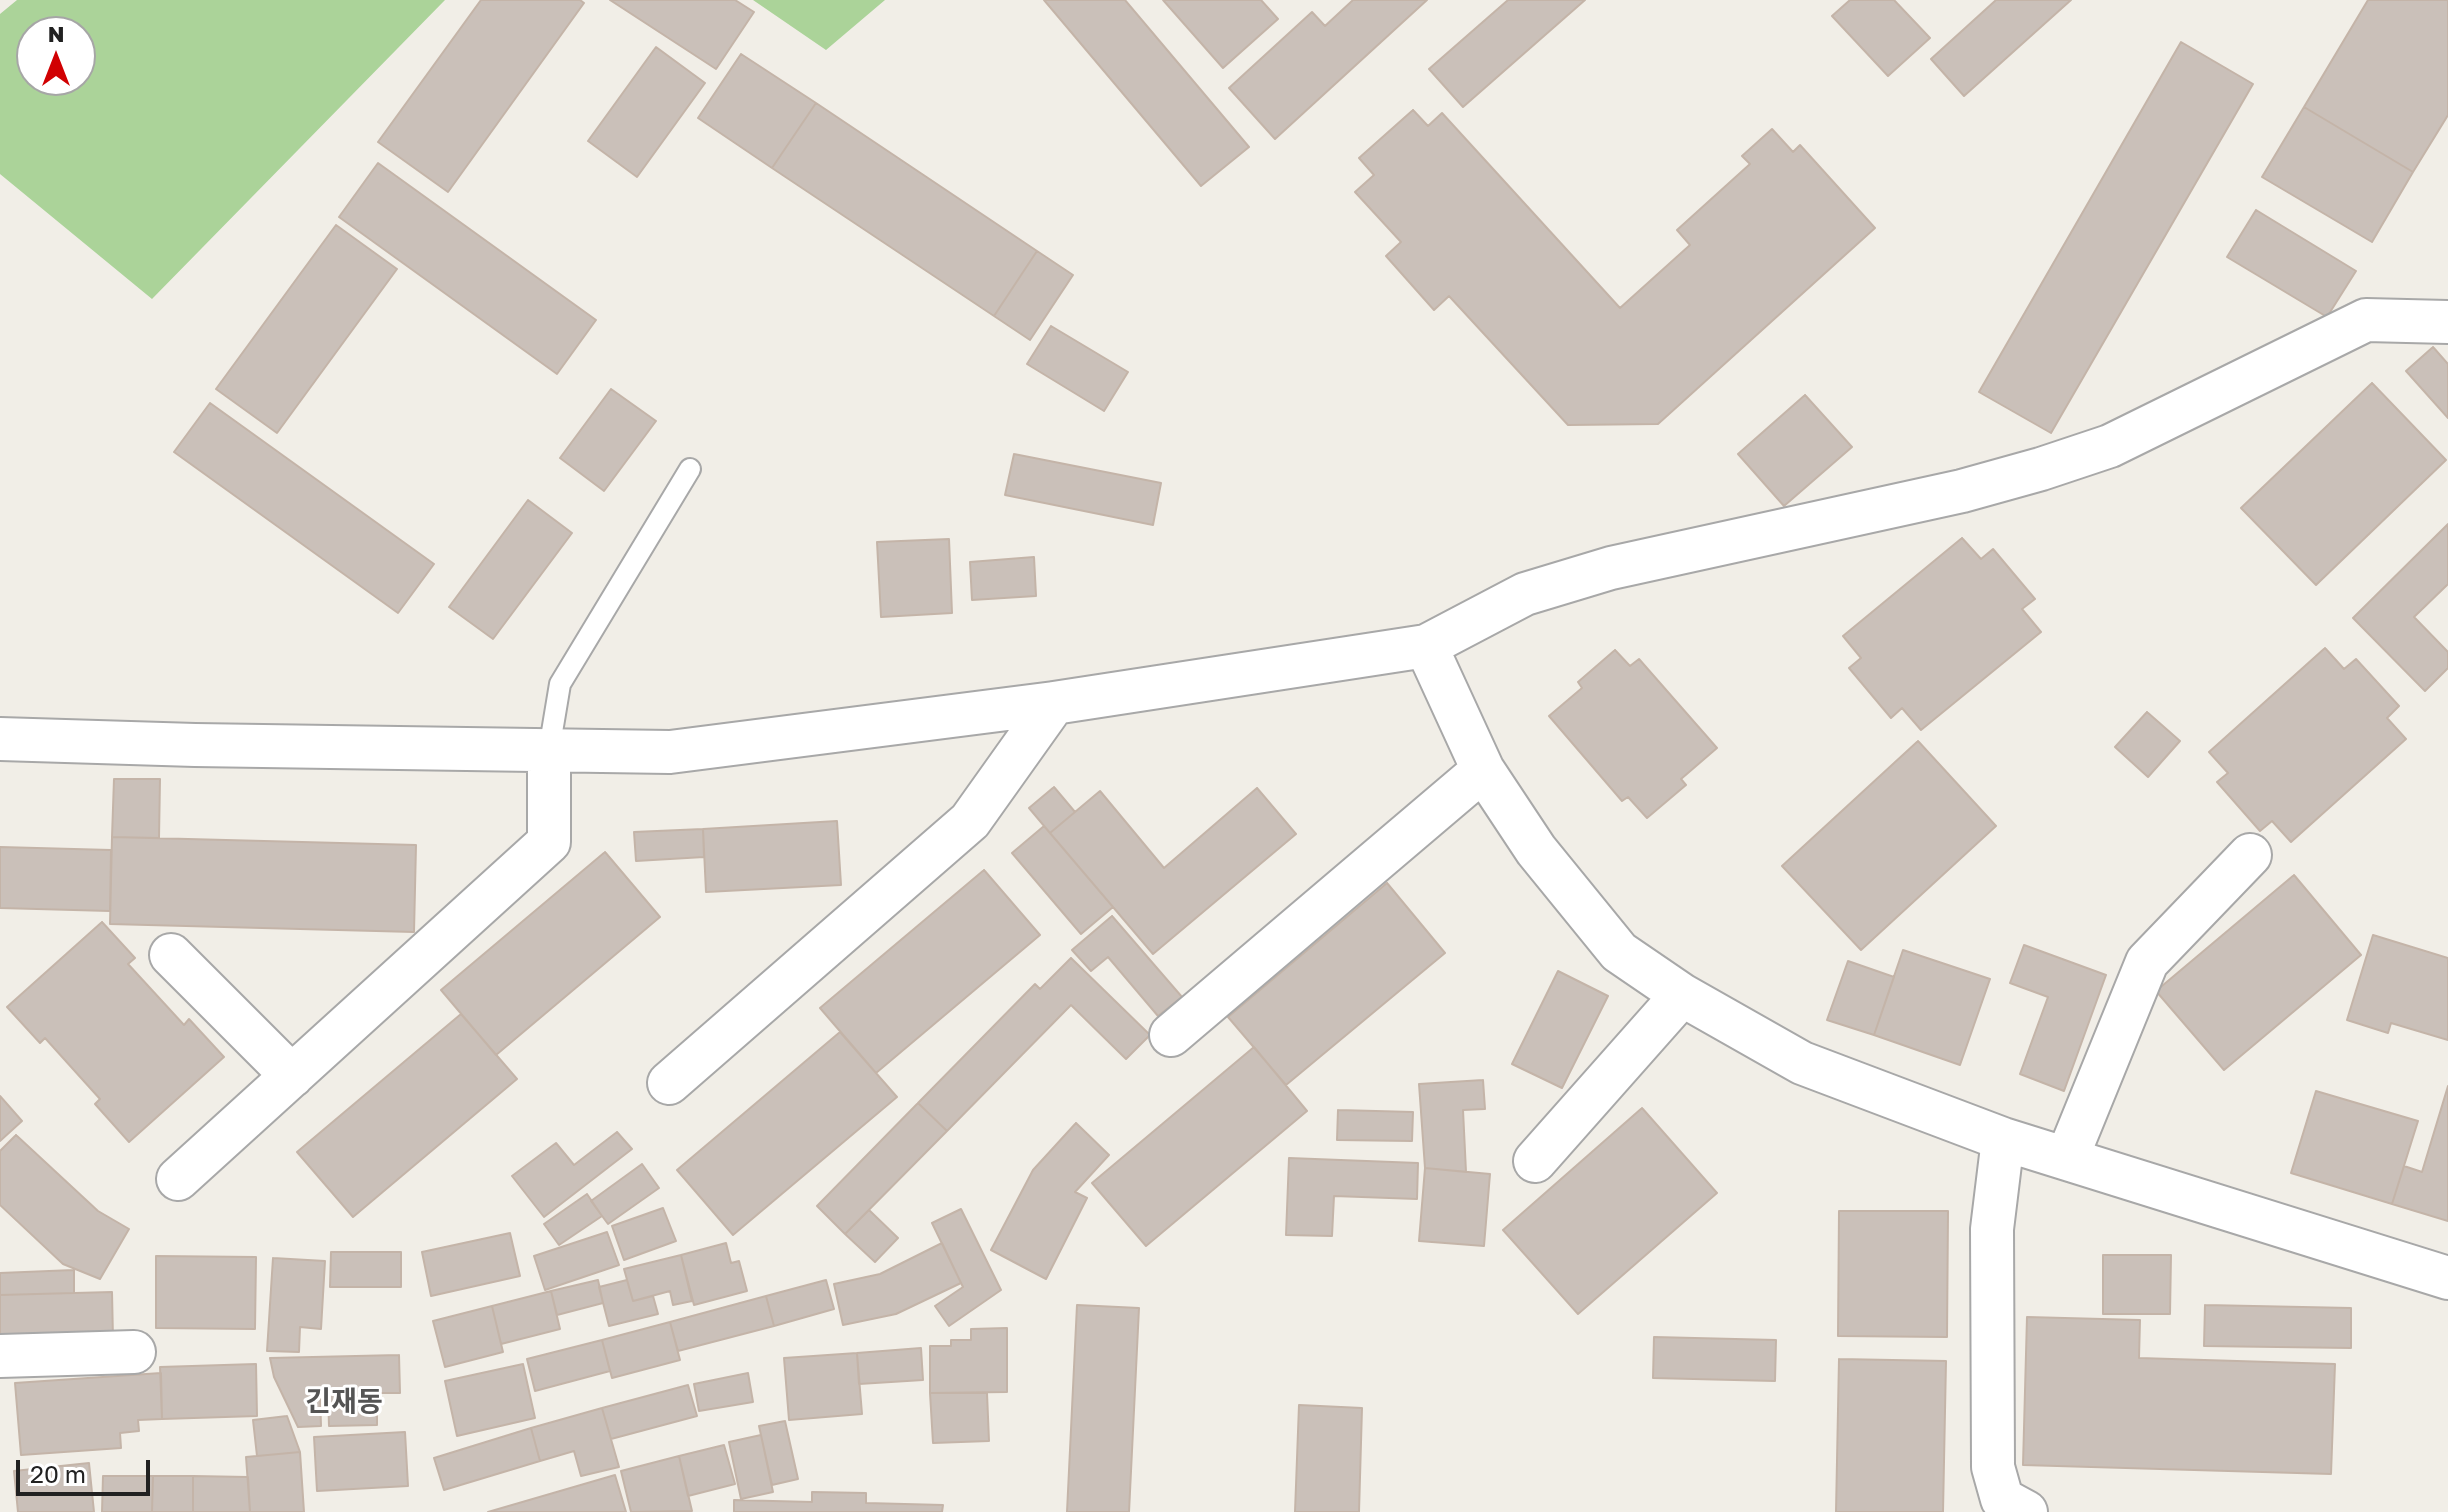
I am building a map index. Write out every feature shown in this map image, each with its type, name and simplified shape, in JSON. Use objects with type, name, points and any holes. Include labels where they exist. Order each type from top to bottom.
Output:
[{"type":"street","points":[[0,739],[670,752],[1054,703],[1426,646],[1525,594],[1611,568],[1962,491],[2110,446],[2366,320],[2448,322]]},
{"type":"street","points":[[1426,646],[1483,770],[1536,850],[1619,952],[1682,995],[1802,1063],[2003,1139],[2448,1278]]},
{"type":"street","points":[[669,1083],[970,821],[1054,703]]},
{"type":"street","points":[[178,1179],[549,842],[549,750]]},
{"type":"street","points":[[1171,1035],[1483,770]]},
{"type":"street","points":[[2067,1158],[2147,962],[2250,855]]},
{"type":"street","points":[[171,955],[292,1076]]},
{"type":"street","points":[[1535,1161],[1682,995]]},
{"type":"street","points":[[2003,1139],[1992,1229],[1993,1467],[2002,1499],[2026,1512]]},
{"type":"street","points":[[0,1356],[134,1352]]},
{"type":"lane","points":[[549,750],[560,684],[690,469]]},
{"type":"green space","points":[[17,0],[445,0],[152,299],[0,174],[0,14]]},
{"type":"green space","points":[[753,0],[885,0],[826,50]]},
{"type":"building","points":[[481,0],[580,0],[584,3],[448,192],[378,142]]},
{"type":"building","points":[[610,0],[735,0],[754,12],[716,69]]},
{"type":"building","points":[[1044,0],[1125,0],[1249,147],[1201,186]]},
{"type":"building","points":[[1163,0],[1261,0],[1278,19],[1223,68]]},
{"type":"building","points":[[1353,0],[1427,0],[1275,139],[1229,88],[1312,12],[1325,26]]},
{"type":"building","points":[[1508,0],[1585,0],[1463,107],[1429,69]]},
{"type":"building","points":[[1850,0],[1894,0],[1930,38],[1888,76],[1832,16]]},
{"type":"building","points":[[1996,0],[2071,0],[1964,96],[1931,59]]},
{"type":"building","points":[[2368,0],[2448,0],[2448,115],[2413,172],[2304,107]]},
{"type":"building","points":[[2181,42],[2253,84],[2051,433],[1979,392]]},
{"type":"building","points":[[656,47],[705,83],[637,177],[588,141]]},
{"type":"building","points":[[741,54],[816,103],[772,168],[698,118]]},
{"type":"building","points":[[816,103],[1037,251],[994,316],[772,168]]},
{"type":"building","points":[[2304,107],[2413,172],[2372,242],[2262,177]]},
{"type":"building","points":[[1413,110],[1428,126],[1442,113],[1620,308],[1690,245],[1677,230],[1750,164],[1742,156],[1772,129],[1793,152],[1800,145],[1875,228],[1658,424],[1568,425],[1449,296],[1434,310],[1386,256],[1401,242],[1355,192],[1374,175],[1359,158]]},
{"type":"building","points":[[378,163],[596,320],[557,374],[339,217]]},
{"type":"building","points":[[2256,210],[2356,271],[2327,317],[2227,257]]},
{"type":"building","points":[[336,225],[397,269],[277,433],[216,389]]},
{"type":"building","points":[[1037,251],[1073,275],[1030,340],[994,316]]},
{"type":"building","points":[[1051,326],[1128,372],[1104,411],[1027,364]]},
{"type":"building","points":[[2433,347],[2448,364],[2448,418],[2406,371]]},
{"type":"building","points":[[2372,383],[2446,460],[2316,585],[2241,508]]},
{"type":"building","points":[[611,389],[656,421],[604,491],[560,458]]},
{"type":"building","points":[[1805,395],[1852,447],[1784,506],[1738,454]]},
{"type":"building","points":[[210,403],[434,564],[398,613],[174,452]]},
{"type":"building","points":[[1014,454],[1161,483],[1153,525],[1005,495]]},
{"type":"building","points":[[528,500],[572,533],[493,639],[449,607]]},
{"type":"building","points":[[2448,524],[2448,584],[2414,617],[2448,652],[2448,668],[2425,691],[2353,618]]},
{"type":"building","points":[[1962,538],[1981,559],[1993,549],[2035,599],[2022,609],[2041,632],[1921,730],[1902,708],[1891,718],[1849,668],[1861,658],[1843,636]]},
{"type":"building","points":[[949,539],[952,613],[881,617],[877,542]]},
{"type":"building","points":[[1034,557],[1036,596],[972,600],[970,562]]},
{"type":"building","points":[[2325,648],[2344,669],[2356,659],[2399,706],[2387,718],[2406,739],[2291,842],[2272,821],[2260,831],[2217,782],[2228,773],[2209,752]]},
{"type":"building","points":[[1615,650],[1630,666],[1639,659],[1717,748],[1681,779],[1686,785],[1647,818],[1628,797],[1622,801],[1549,716],[1582,688],[1578,682]]},
{"type":"building","points":[[2147,712],[2180,741],[2148,777],[2115,747]]},
{"type":"building","points":[[1918,741],[1996,826],[1861,950],[1782,866]]},
{"type":"building","points":[[114,779],[160,779],[159,838],[112,837]]},
{"type":"building","points":[[1054,787],[1075,812],[1050,833],[1029,808]]},
{"type":"building","points":[[1257,788],[1296,834],[1153,954],[1050,833],[1100,791],[1164,868]]},
{"type":"building","points":[[837,821],[841,885],[706,892],[703,829]]},
{"type":"building","points":[[1044,826],[1113,907],[1081,934],[1012,853]]},
{"type":"building","points":[[703,829],[704,857],[636,861],[634,832]]},
{"type":"building","points":[[112,837],[416,845],[414,932],[110,924]]},
{"type":"building","points":[[0,847],[111,850],[110,911],[0,908]]},
{"type":"building","points":[[605,852],[660,917],[496,1055],[441,990]]},
{"type":"building","points":[[984,870],[1040,935],[876,1073],[820,1008]]},
{"type":"building","points":[[2294,875],[2361,955],[2224,1070],[2156,991]]},
{"type":"building","points":[[1387,883],[1445,953],[1286,1085],[1228,1017]]},
{"type":"building","points":[[1112,916],[1182,997],[1158,1016],[1108,957],[1091,971],[1072,950]]},
{"type":"building","points":[[102,922],[135,958],[128,964],[184,1025],[189,1019],[224,1057],[129,1142],[95,1104],[100,1099],[45,1038],[40,1043],[7,1007]]},
{"type":"building","points":[[2373,935],[2448,958],[2448,1040],[2391,1023],[2388,1033],[2347,1020]]},
{"type":"building","points":[[2024,945],[2106,975],[2064,1091],[2020,1074],[2048,997],[2010,983]]},
{"type":"building","points":[[1903,950],[1990,979],[1960,1065],[1874,1035]]},
{"type":"building","points":[[1071,958],[1150,1035],[1126,1059],[1071,1005],[947,1131],[918,1103],[1035,984],[1040,989]]},
{"type":"building","points":[[1848,961],[1894,977],[1874,1035],[1827,1020]]},
{"type":"building","points":[[1558,971],[1608,996],[1562,1088],[1512,1064]]},
{"type":"building","points":[[461,1014],[517,1079],[353,1217],[297,1152]]},
{"type":"building","points":[[840,1032],[897,1097],[733,1235],[677,1170]]},
{"type":"building","points":[[1254,1047],[1307,1111],[1146,1246],[1092,1183]]},
{"type":"building","points":[[1483,1080],[1485,1109],[1463,1110],[1466,1172],[1425,1168],[1419,1084]]},
{"type":"building","points":[[2448,1086],[2448,1221],[2392,1204],[2404,1166],[2422,1172]]},
{"type":"building","points":[[2316,1091],[2418,1121],[2392,1204],[2291,1173]]},
{"type":"building","points":[[0,1096],[22,1121],[0,1141]]},
{"type":"building","points":[[918,1103],[947,1131],[845,1234],[817,1206]]},
{"type":"building","points":[[1642,1108],[1717,1193],[1578,1314],[1503,1230]]},
{"type":"building","points":[[1338,1110],[1413,1112],[1412,1141],[1337,1140]]},
{"type":"building","points":[[1076,1123],[1109,1155],[1075,1192],[1087,1198],[1046,1279],[991,1250],[1033,1170]]},
{"type":"building","points":[[617,1132],[632,1149],[544,1217],[512,1176],[556,1143],[574,1165]]},
{"type":"building","points":[[16,1135],[98,1211],[129,1229],[100,1279],[63,1264],[0,1205],[0,1151]]},
{"type":"building","points":[[1289,1158],[1418,1163],[1417,1199],[1334,1196],[1332,1236],[1286,1235]]},
{"type":"building","points":[[642,1164],[659,1188],[608,1224],[591,1201]]},
{"type":"building","points":[[1425,1168],[1490,1174],[1484,1246],[1419,1241]]},
{"type":"building","points":[[587,1194],[602,1216],[559,1245],[544,1224]]},
{"type":"building","points":[[663,1208],[676,1241],[624,1260],[612,1226]]},
{"type":"building","points":[[961,1209],[1001,1290],[949,1326],[935,1306],[963,1287],[932,1223]]},
{"type":"building","points":[[869,1210],[898,1238],[875,1262],[845,1234]]},
{"type":"building","points":[[1839,1211],[1948,1211],[1947,1337],[1838,1336]]},
{"type":"building","points":[[607,1232],[619,1265],[545,1290],[534,1256]]},
{"type":"building","points":[[510,1233],[520,1276],[431,1296],[422,1252]]},
{"type":"building","points":[[726,1243],[731,1263],[739,1261],[747,1291],[694,1305],[681,1255]]},
{"type":"building","points":[[942,1243],[961,1283],[896,1314],[843,1325],[834,1284],[880,1274]]},
{"type":"building","points":[[331,1252],[401,1252],[401,1287],[330,1287]]},
{"type":"building","points":[[681,1255],[692,1301],[673,1305],[670,1291],[633,1301],[624,1269]]},
{"type":"building","points":[[2103,1255],[2171,1255],[2170,1314],[2103,1314]]},
{"type":"building","points":[[156,1256],[256,1257],[255,1329],[156,1328]]},
{"type":"building","points":[[273,1258],[325,1261],[321,1329],[300,1327],[299,1352],[267,1351]]},
{"type":"building","points":[[74,1270],[74,1293],[0,1295],[0,1273]]},
{"type":"building","points":[[598,1280],[603,1303],[557,1315],[551,1291]]},
{"type":"building","points":[[627,1280],[633,1301],[653,1296],[658,1314],[609,1326],[599,1287]]},
{"type":"building","points":[[826,1280],[834,1309],[774,1326],[766,1296]]},
{"type":"building","points":[[551,1291],[560,1329],[501,1344],[492,1306]]},
{"type":"building","points":[[112,1292],[113,1339],[0,1342],[0,1295]]},
{"type":"building","points":[[766,1296],[774,1326],[678,1351],[670,1322]]},
{"type":"building","points":[[1077,1305],[1139,1308],[1129,1512],[1067,1512]]},
{"type":"building","points":[[2205,1305],[2351,1308],[2351,1348],[2204,1346]]},
{"type":"building","points":[[492,1306],[503,1352],[445,1367],[433,1321]]},
{"type":"building","points":[[2027,1317],[2140,1320],[2139,1358],[2335,1364],[2331,1474],[2023,1465]]},
{"type":"building","points":[[670,1322],[680,1360],[612,1378],[602,1340]]},
{"type":"building","points":[[1007,1328],[1007,1392],[930,1393],[930,1346],[951,1346],[951,1340],[971,1340],[971,1329]]},
{"type":"building","points":[[1654,1337],[1776,1340],[1775,1381],[1653,1378]]},
{"type":"building","points":[[602,1340],[610,1371],[535,1391],[527,1359]]},
{"type":"building","points":[[921,1348],[923,1380],[859,1384],[857,1353]]},
{"type":"building","points":[[857,1353],[862,1414],[789,1420],[784,1358]]},
{"type":"building","points":[[399,1355],[400,1393],[377,1393],[377,1425],[329,1426],[328,1394],[320,1394],[321,1426],[298,1427],[274,1377],[270,1358]]},
{"type":"building","points":[[1839,1359],[1946,1361],[1943,1512],[1836,1512]]},
{"type":"building","points":[[256,1364],[257,1416],[162,1419],[160,1367]]},
{"type":"building","points":[[523,1364],[535,1418],[457,1436],[445,1381]]},
{"type":"building","points":[[161,1373],[162,1419],[138,1420],[139,1431],[120,1433],[121,1448],[21,1455],[15,1383]]},
{"type":"building","points":[[748,1373],[753,1402],[699,1411],[694,1384]]},
{"type":"building","points":[[688,1385],[697,1416],[611,1439],[602,1408]]},
{"type":"building","points":[[930,1393],[987,1393],[989,1441],[933,1443]]},
{"type":"building","points":[[1299,1405],[1362,1408],[1359,1512],[1295,1512]]},
{"type":"building","points":[[602,1408],[619,1467],[581,1476],[574,1451],[540,1461],[531,1428]]},
{"type":"building","points":[[287,1416],[300,1452],[257,1456],[253,1420]]},
{"type":"building","points":[[785,1421],[798,1479],[772,1485],[759,1426]]},
{"type":"building","points":[[531,1428],[540,1461],[444,1490],[434,1458]]},
{"type":"building","points":[[405,1432],[408,1486],[317,1491],[314,1437]]},
{"type":"building","points":[[761,1435],[773,1492],[741,1499],[729,1442]]},
{"type":"building","points":[[724,1445],[735,1484],[688,1496],[679,1456]]},
{"type":"building","points":[[300,1452],[304,1512],[250,1512],[246,1457]]},
{"type":"building","points":[[679,1456],[692,1511],[631,1512],[621,1471]]},
{"type":"building","points":[[89,1463],[94,1512],[18,1512],[14,1471]]},
{"type":"building","points":[[615,1475],[626,1512],[488,1512]]},
{"type":"building","points":[[103,1476],[153,1476],[152,1512],[102,1512]]},
{"type":"building","points":[[153,1476],[193,1476],[193,1512],[152,1512]]},
{"type":"building","points":[[193,1476],[248,1477],[250,1512],[193,1512]]},
{"type":"building","points":[[812,1492],[866,1493],[866,1503],[943,1505],[942,1512],[734,1512],[734,1500],[812,1502]]},
{"type":"district","name":"긴재동","points":[[344,1402]]}]
